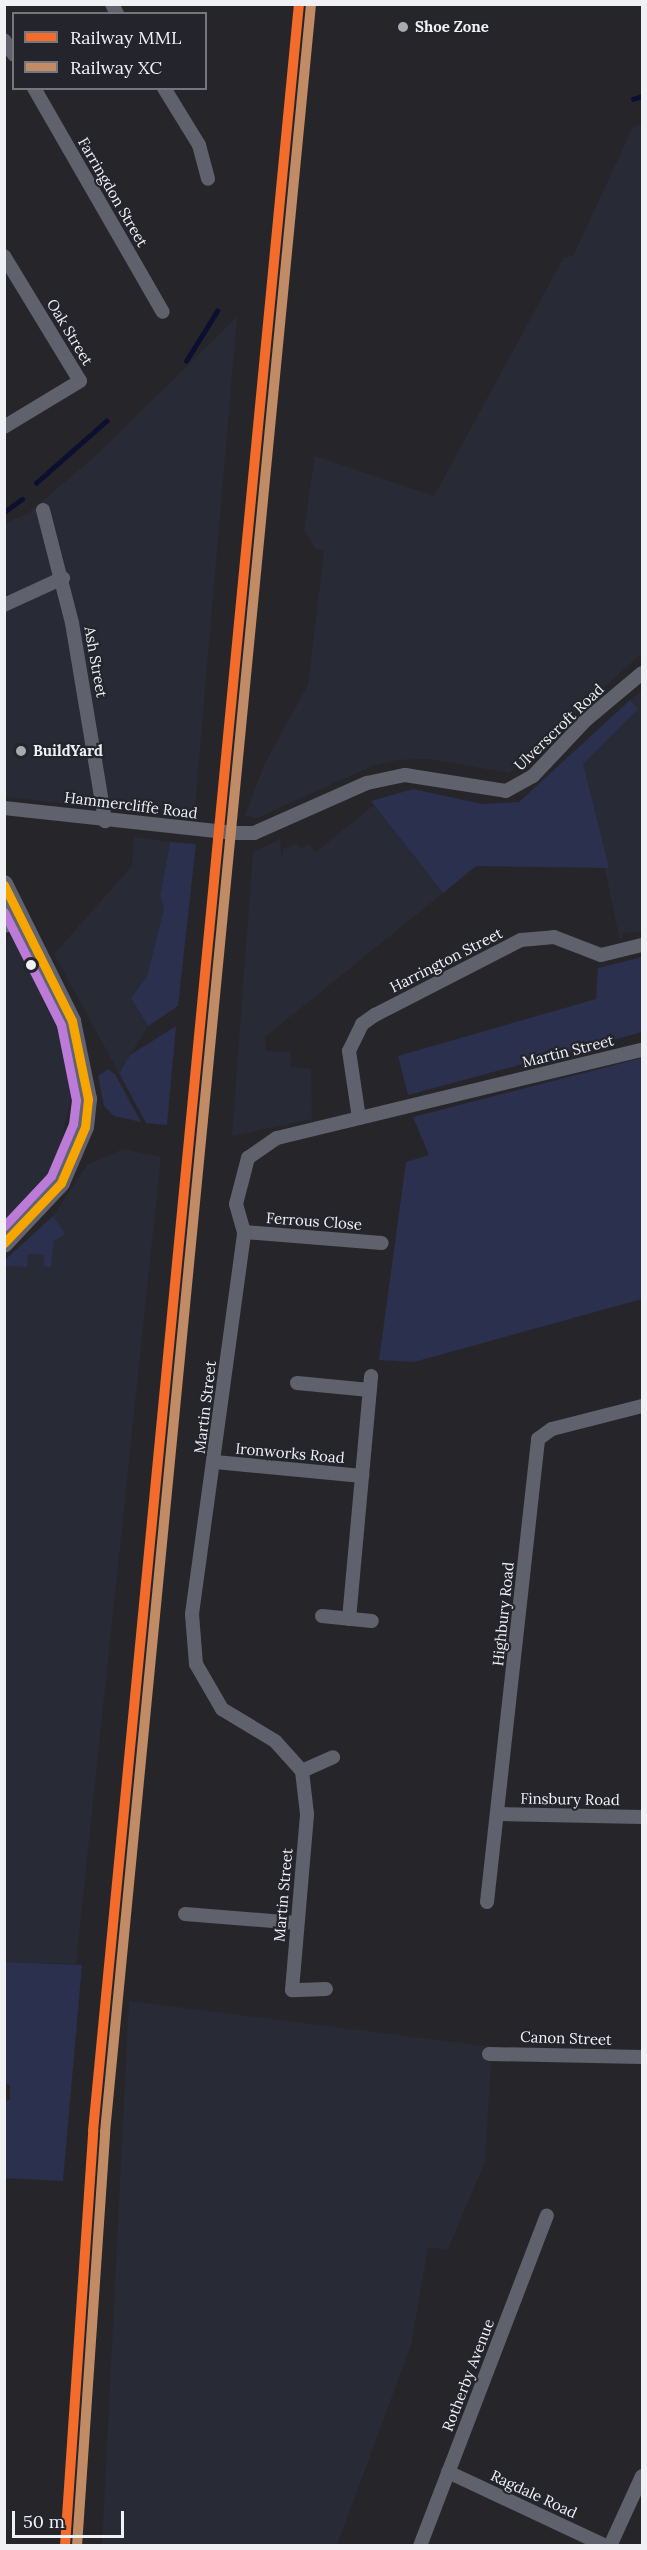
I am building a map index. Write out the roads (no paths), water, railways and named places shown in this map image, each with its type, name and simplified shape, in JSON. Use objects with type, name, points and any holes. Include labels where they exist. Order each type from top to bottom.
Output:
[{"type":"street","name":"Farringdon Street","points":[[34,90],[163,312]]},
{"type":"street","points":[[165,90],[199,145],[208,179]]},
{"type":"street","name":"Oak Street","points":[[4,256],[80,381],[4,427]]},
{"type":"street","name":"Ash Street","points":[[43,510],[63,578],[105,821]]},
{"type":"street","points":[[4,605],[63,578]]},
{"type":"street","name":"Ulverscroft Road","points":[[254,833],[367,783],[405,775],[439,776],[488,790],[520,787],[642,673]]},
{"type":"street","name":"Hammercliffe Road","points":[[4,808],[105,821],[254,833]]},
{"type":"street","points":[[4,884],[75,1028],[88,1088],[85,1127],[61,1183],[4,1244]]},
{"type":"street","points":[[4,926],[23,920]]},
{"type":"street","name":"Harrington Street","points":[[359,1118],[349,1051],[362,1024],[375,1015],[521,940],[554,937],[601,955],[642,945]]},
{"type":"street","name":"Martin Street","points":[[326,1989],[292,1990],[308,1791],[302,1772],[275,1741],[222,1709],[196,1664],[192,1614],[215,1462],[244,1232],[236,1204],[254,1150],[277,1138],[642,1050]]},
{"type":"street","name":"Ferrous Close","points":[[244,1232],[382,1243]]},
{"type":"street","name":"Ironworks Road","points":[[349,1618],[371,1376]]},
{"type":"street","points":[[297,1383],[370,1390]]},
{"type":"street","name":"Highbury Road","points":[[487,1902],[538,1439],[552,1429],[642,1406]]},
{"type":"street","name":"Ironworks Road","points":[[215,1462],[362,1476]]},
{"type":"street","points":[[322,1616],[372,1621]]},
{"type":"street","points":[[302,1772],[333,1757]]},
{"type":"street","name":"Finsbury Road","points":[[498,1814],[642,1817]]},
{"type":"street","points":[[184,1914],[297,1923]]},
{"type":"street","name":"Canon Street","points":[[489,2054],[642,2057]]},
{"type":"street","name":"Rotherby Avenue","points":[[420,2546],[547,2216]]},
{"type":"street","name":"Ragdale Road","points":[[448,2472],[608,2546]]},
{"type":"street","points":[[608,2546],[642,2476]]},
{"type":"waterway","points":[[633,99],[642,96]]},
{"type":"waterway","points":[[186,361],[217,311]]},
{"type":"waterway","points":[[36,483],[106,421]]},
{"type":"waterway","points":[[4,512],[22,499]]},
{"type":"rail line","name":"MML","points":[[65,2546],[93,2131],[299,4]]},
{"type":"rail line","name":"XC","points":[[77,2546],[105,2132],[311,5]]},
{"type":"place","name":"Shoe Zone","points":[[403,27]]},
{"type":"place","name":"BuildYard","points":[[21,751]]}]
